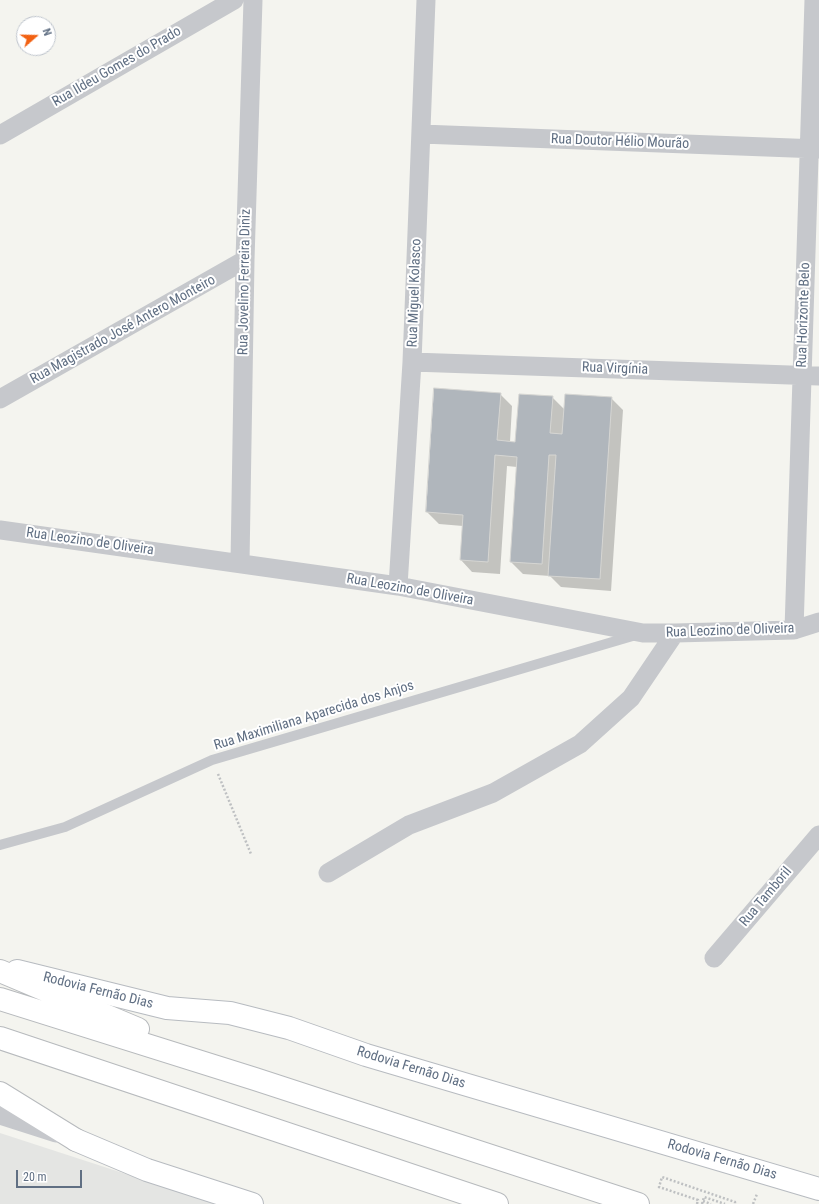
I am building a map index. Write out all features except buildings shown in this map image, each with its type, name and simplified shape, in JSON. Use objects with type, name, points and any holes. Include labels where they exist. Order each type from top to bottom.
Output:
[{"type":"main road","name":"Rodovia Fernão Dias","points":[[0,966],[166,1008],[230,1013],[289,1028],[366,1055],[819,1188]]},
{"type":"main road","points":[[0,971],[255,1078]]},
{"type":"main road","points":[[0,999],[255,1078],[638,1204]]},
{"type":"main road","points":[[0,1038],[496,1204]]},
{"type":"main road","points":[[0,1093],[76,1140],[147,1170],[252,1204]]},
{"type":"street","name":"Rua Ildeu Gomes do Prado","points":[[0,135],[234,0]]},
{"type":"street","name":"Rua Jovelino Ferreira Diniz","points":[[240,563],[245,260],[253,0]]},
{"type":"street","name":"Rua Miguel Kolasco","points":[[398,586],[412,362],[426,0]]},
{"type":"street","name":"Rua Horizonte Belo","points":[[794,630],[810,375],[814,149],[814,0]]},
{"type":"street","name":"Rua Doutor Hélio Mourão","points":[[421,134],[814,149]]},
{"type":"street","name":"Rua Magistrado José Antero Monteiro","points":[[0,399],[245,260]]},
{"type":"street","name":"Rua Virgínia","points":[[412,362],[810,375]]},
{"type":"street","name":"Rua Leozino de Oliveira","points":[[0,530],[398,586],[643,633],[794,630],[819,622]]},
{"type":"street","points":[[328,873],[409,824],[493,793],[580,744],[631,698],[675,633]]},
{"type":"street","name":"Rua Tamboril","points":[[714,958],[819,835]]},
{"type":"street","points":[[0,1115],[76,1140]]},
{"type":"lane","name":"Rua Maximiliana Aparecida dos Anjos","points":[[0,845],[65,827],[212,760],[643,633]]},
{"type":"path","points":[[212,760],[251,854]]},
{"type":"path","points":[[696,1204],[698,1200],[659,1186],[662,1177],[735,1202],[735,1204]]},
{"type":"path","points":[[711,1204],[703,1203],[704,1197],[725,1204]]},
{"type":"shaded area","points":[[0,1133],[218,1204],[0,1204]]}]
